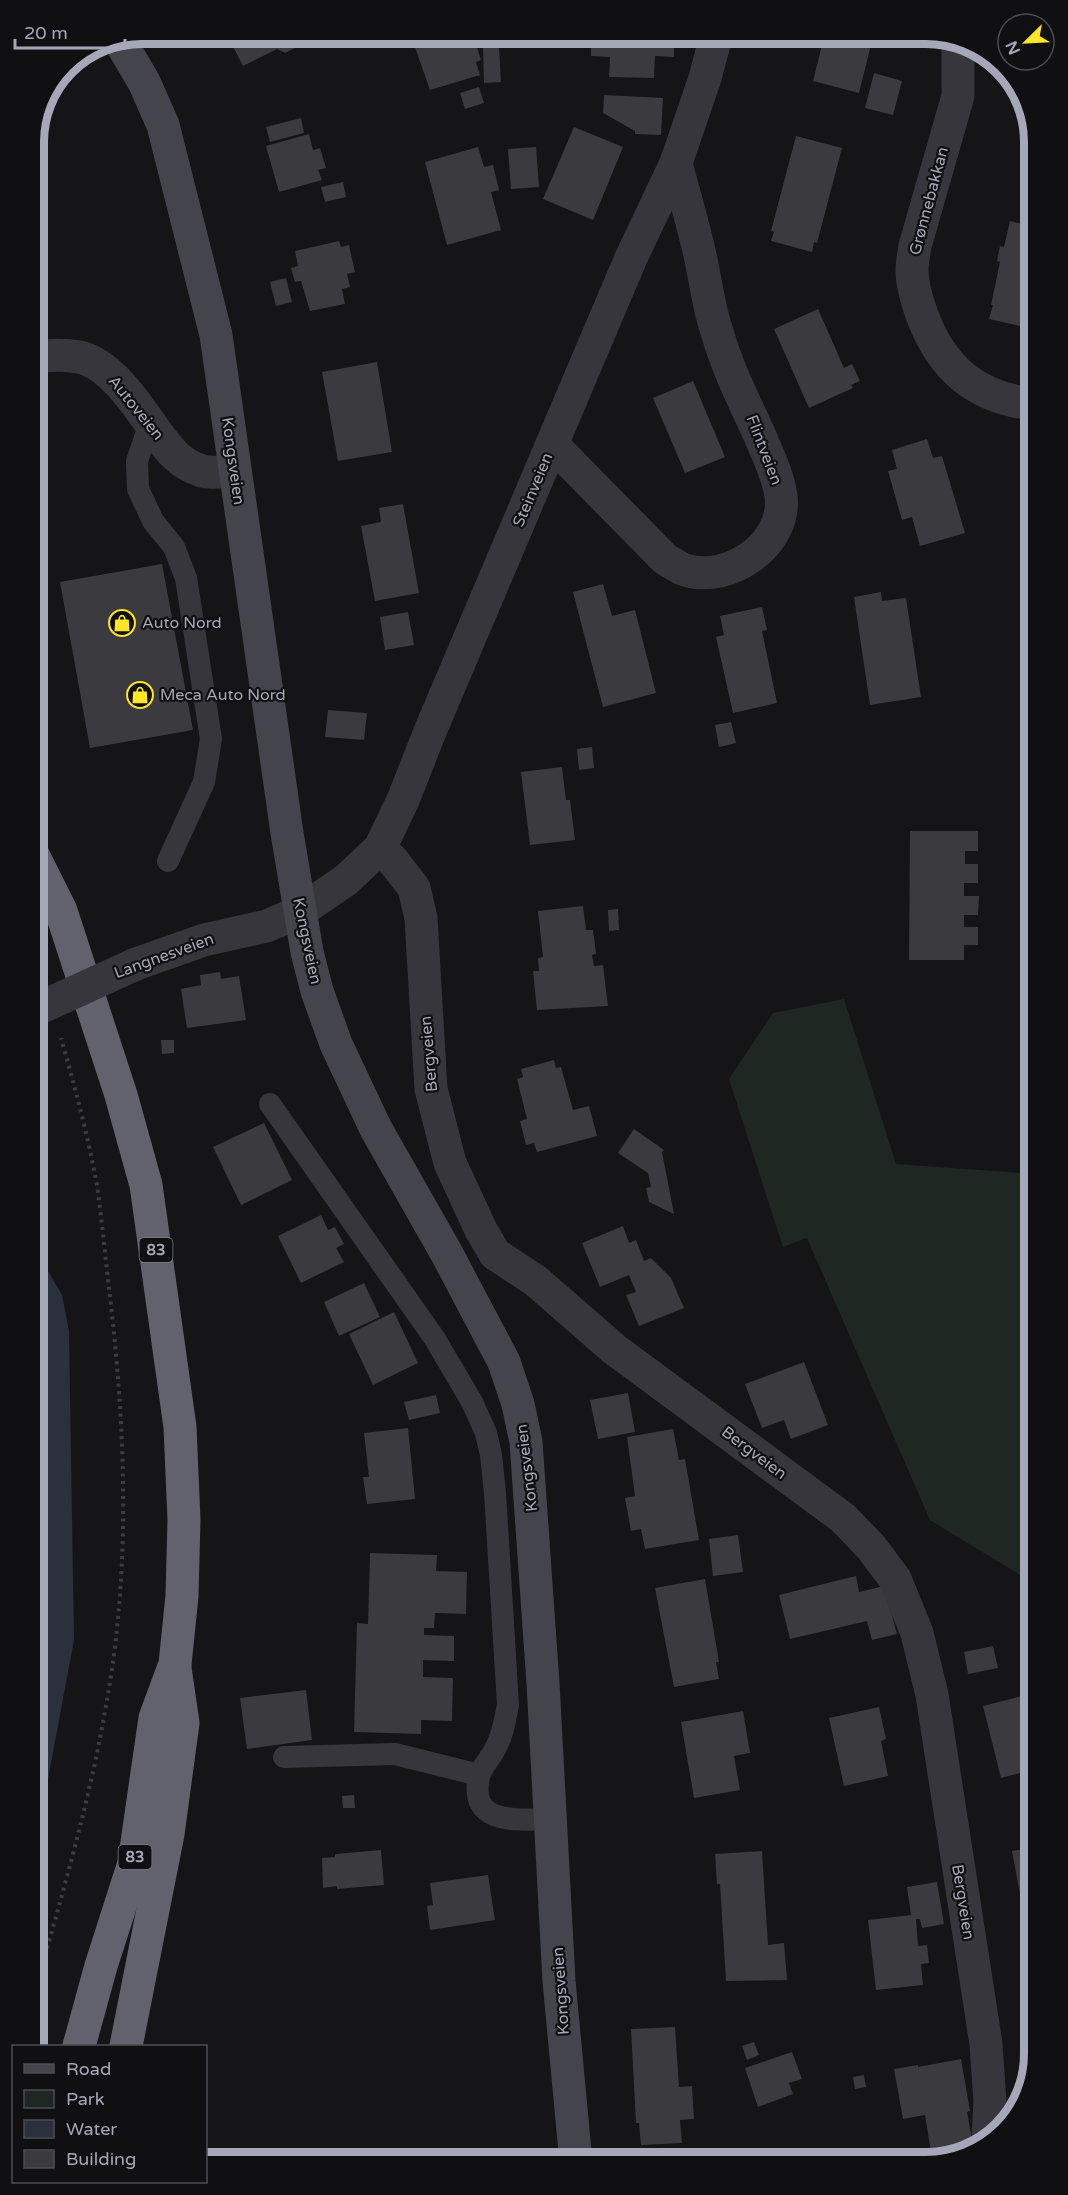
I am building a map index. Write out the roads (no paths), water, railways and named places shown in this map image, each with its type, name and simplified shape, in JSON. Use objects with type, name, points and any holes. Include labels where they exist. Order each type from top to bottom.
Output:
[{"type":"highway","name":"83","points":[[44,877],[61,911],[121,1095],[146,1185],[180,1427],[184,1531],[182,1596],[175,1664],[183,1723],[168,1834],[126,2045]]},
{"type":"highway","name":"83","points":[[79,2045],[101,1966],[134,1863],[155,1718],[175,1664]]},
{"type":"main road","name":"Kongsveien","points":[[122,45],[144,82],[159,114],[174,164],[216,335],[299,912],[317,991],[336,1044],[375,1128],[504,1362],[518,1404],[526,1442],[531,1493],[559,1981],[575,2152]]},
{"type":"street","name":"Steinveien","points":[[299,912],[346,880],[380,848],[403,800],[631,258],[676,163],[714,44]]},
{"type":"street","name":"Grønnebakkan","points":[[958,49],[958,96],[915,246],[912,270],[916,297],[928,331],[946,362],[965,379],[998,396],[1024,402]]},
{"type":"street","name":"Flintveien","points":[[552,444],[665,559],[685,570],[711,573],[731,568],[752,558],[768,541],[778,519],[781,497],[774,467],[730,369],[717,334],[700,253],[676,163]]},
{"type":"street","name":"Autoveien","points":[[44,356],[81,357],[106,370],[182,463],[204,472],[234,471]]},
{"type":"street","name":"Bergveien","points":[[380,848],[414,888],[420,918],[431,1089],[450,1163],[481,1230],[495,1254],[536,1281],[614,1349],[843,1518],[871,1547],[895,1579],[917,1633],[932,1695],[986,2044],[990,2102],[989,2129]]},
{"type":"street","name":"Langnesveien","points":[[44,1007],[136,964],[204,940],[267,926],[299,912]]},
{"type":"lane","points":[[150,423],[137,461],[138,489],[153,521],[174,547],[186,578],[211,739],[204,782],[168,861]]},
{"type":"lane","name":"Kongsveien","points":[[270,1104],[435,1340],[472,1402],[486,1433],[495,1493],[508,1704],[503,1731],[479,1775]]},
{"type":"lane","points":[[284,1757],[395,1754],[479,1775],[478,1792],[482,1804],[498,1818],[551,1819]]},
{"type":"water","points":[[44,1264],[62,1295],[69,1331],[74,1640],[44,1792]]},
{"type":"place","name":"Auto Nord","points":[[122,623]]},
{"type":"place","name":"Meca Auto Nord","points":[[140,695]]}]
